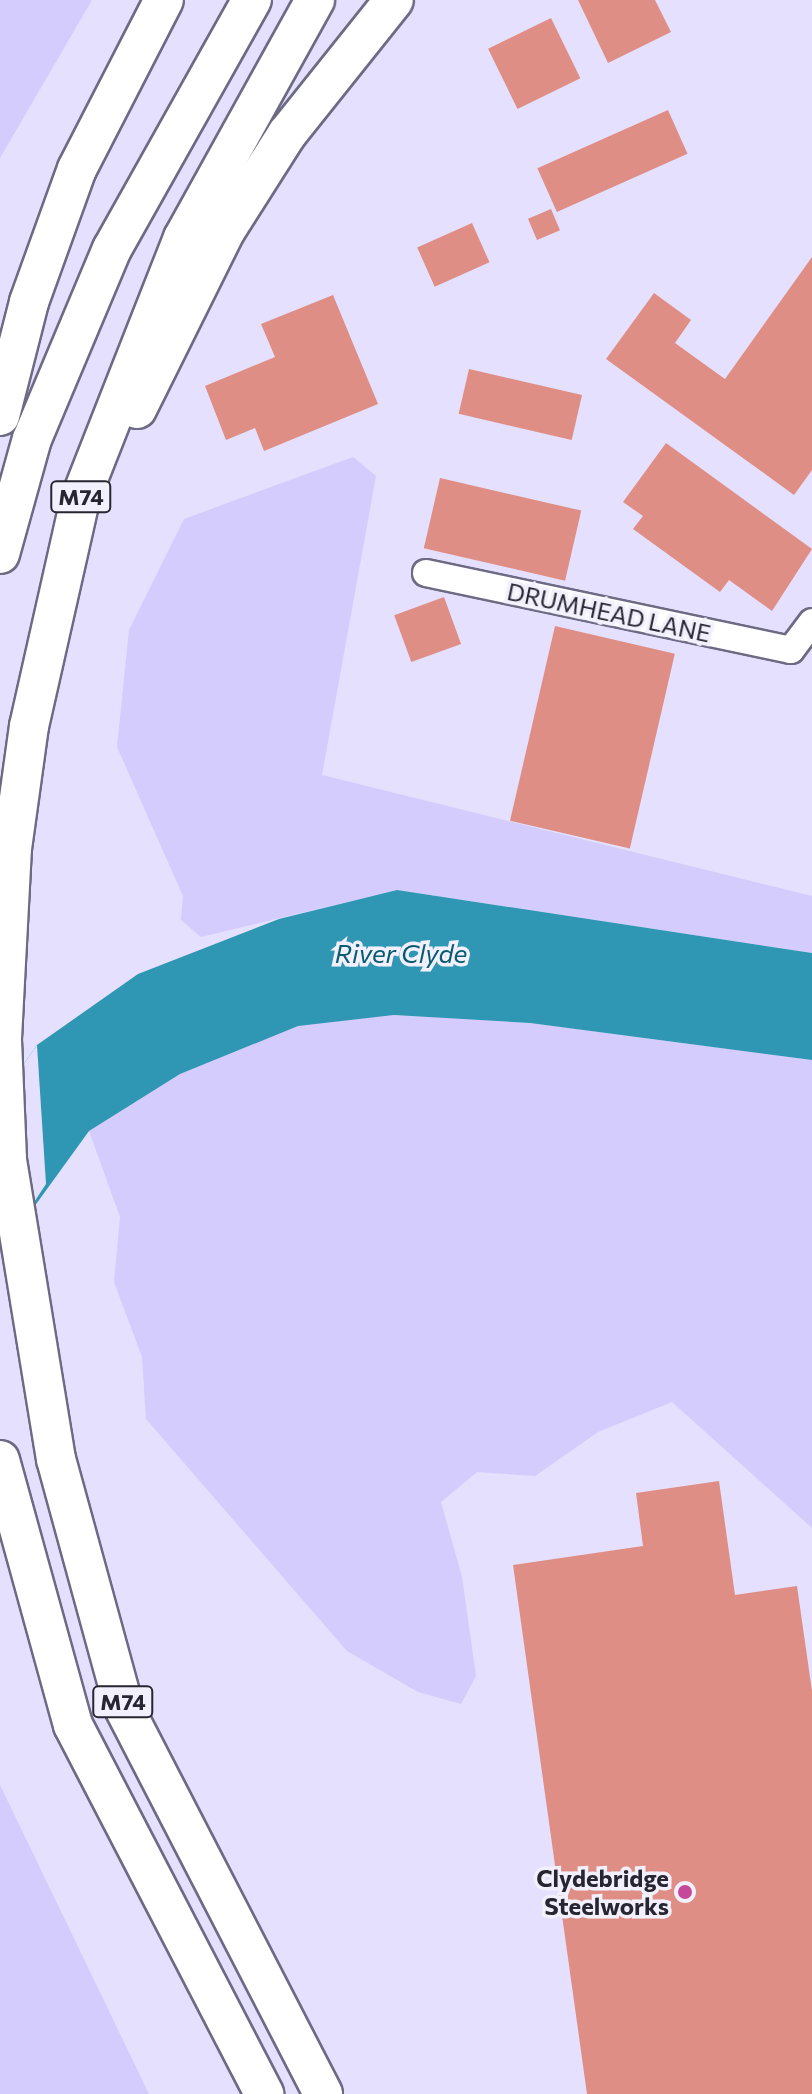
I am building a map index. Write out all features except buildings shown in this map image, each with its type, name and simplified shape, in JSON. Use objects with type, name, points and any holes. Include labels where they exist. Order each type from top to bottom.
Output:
[{"type":"highway","points":[[0,416],[29,302],[77,169],[164,0]]},
{"type":"highway","name":"M74","points":[[0,554],[32,439],[112,249],[252,0]]},
{"type":"highway","name":"M74","points":[[315,0],[208,185],[143,325],[80,500],[45,643],[12,848],[2,1040],[22,1273],[56,1459],[124,1708],[323,2094]]},
{"type":"highway","name":"M74","points":[[45,643],[146,384],[226,230],[287,134],[394,0]]},
{"type":"highway","name":"M74","points":[[0,1460],[73,1725],[264,2094]]},
{"type":"street","name":"DRUMHEAD LANE","points":[[426,573],[791,650],[812,622]]},
{"type":"shaded area","points":[[0,0],[92,0],[0,158]]},
{"type":"shaded area","points":[[353,457],[376,476],[322,775],[812,896],[812,953],[397,890],[201,937],[181,920],[183,896],[117,747],[129,630],[184,519]]},
{"type":"shaded area","points":[[394,1015],[530,1023],[812,1060],[812,1528],[672,1402],[598,1432],[535,1476],[477,1472],[441,1502],[462,1577],[476,1676],[461,1704],[418,1692],[347,1651],[146,1419],[142,1357],[114,1282],[120,1217],[89,1131],[180,1074],[298,1025]]},
{"type":"shaded area","points":[[0,1785],[149,2094],[0,2094]]},
{"type":"water","name":"River Clyde","points":[[397,890],[812,953],[812,1060],[530,1023],[394,1015],[298,1026],[180,1074],[89,1131],[0,1254],[0,1098],[37,1045],[138,974],[279,919]]},
{"type":"pier","points":[[37,1045],[46,1184],[0,1254],[0,1098]]},
{"type":"place","name":"Clydebridge Steelworks","points":[[685,1892]]}]
